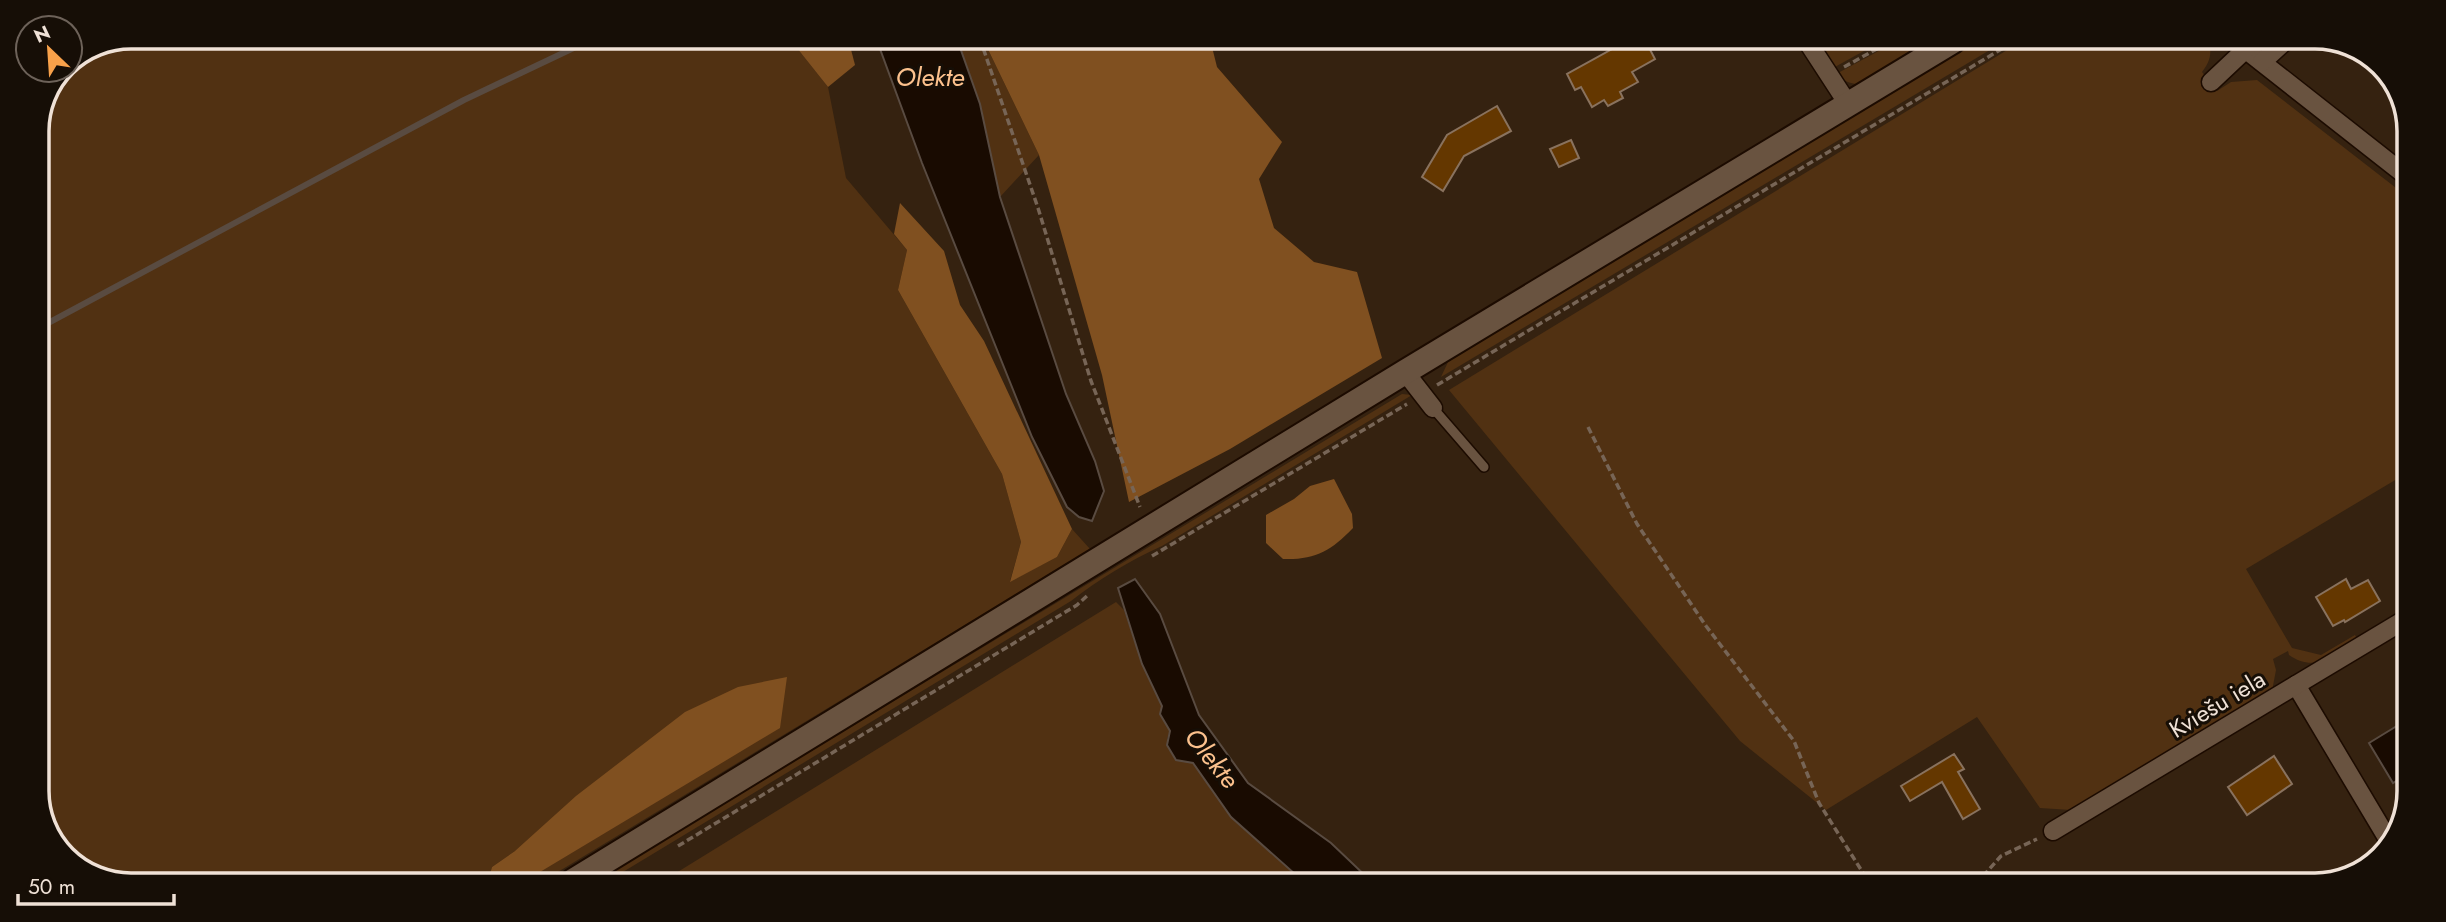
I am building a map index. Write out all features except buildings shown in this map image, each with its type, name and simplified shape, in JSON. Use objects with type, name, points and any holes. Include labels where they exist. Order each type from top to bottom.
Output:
[{"type":"main road","points":[[586,873],[1405,372],[1940,49]]},
{"type":"street","points":[[1812,49],[1848,104]]},
{"type":"street","points":[[2211,82],[2238,49]]},
{"type":"street","points":[[2246,49],[2397,169]]},
{"type":"street","points":[[2262,62],[2276,49]]},
{"type":"street","points":[[1405,372],[1427,401]]},
{"type":"street","name":"Kviešu iela","points":[[2053,831],[2397,624]]},
{"type":"street","points":[[2296,685],[2385,834]]},
{"type":"lane","points":[[1427,401],[1484,467]]},
{"type":"path","points":[[984,49],[1038,208],[1091,381],[1148,529]]},
{"type":"path","points":[[1830,75],[1877,49]]},
{"type":"path","points":[[1149,556],[1427,401],[2002,49]]},
{"type":"path","points":[[1588,427],[1637,524],[1706,626],[1794,741],[1819,803],[1863,873]]},
{"type":"path","points":[[678,846],[1077,605],[1097,587]]},
{"type":"path","points":[[1986,873],[2001,856],[2053,831]]},
{"type":"shaded area","points":[[131,49],[798,49],[828,87],[846,178],[907,250],[898,290],[1002,474],[1021,542],[1010,581],[1057,557],[1072,529],[1090,549],[556,873],[527,873],[515,851],[492,867],[490,873],[131,873],[105,869],[90,862],[73,849],[60,832],[49,796],[49,131],[55,100],[63,86],[84,84],[84,65],[100,55]]},
{"type":"shaded area","points":[[798,49],[851,49],[855,65],[828,87]]},
{"type":"shaded area","points":[[961,49],[988,49],[1039,155],[1000,197],[980,104]]},
{"type":"shaded area","points":[[988,49],[1212,49],[1217,67],[1282,142],[1259,179],[1274,228],[1314,262],[1357,272],[1382,358],[1230,449],[1129,502],[1102,375],[1039,155]]},
{"type":"shaded area","points":[[1822,49],[1867,49],[1833,68]]},
{"type":"shaded area","points":[[1882,49],[1917,49],[1860,85],[1847,82],[1838,73]]},
{"type":"shaded area","points":[[1966,49],[1992,49],[1441,377],[1448,362]]},
{"type":"shaded area","points":[[2009,49],[2210,49],[2210,58],[2202,72],[2217,91],[2231,82],[2257,80],[2397,189],[2397,479],[2246,569],[2292,648],[2321,655],[2355,635],[2357,639],[2332,656],[2316,662],[2299,660],[2289,655],[2288,651],[2273,659],[2276,670],[2272,691],[2071,810],[2040,808],[1977,717],[1826,810],[1740,741],[1449,390]]},
{"type":"shaded area","points":[[900,203],[944,251],[960,305],[984,341],[1072,529],[1057,557],[1010,582],[1021,542],[1002,474],[898,290],[907,250],[894,234]]},
{"type":"shaded area","points":[[1402,394],[1412,395],[1162,546],[1115,571],[1071,601],[621,873],[609,873]]},
{"type":"shaded area","points":[[1334,479],[1352,514],[1353,528],[1330,548],[1313,556],[1283,559],[1266,543],[1266,515],[1310,486]]},
{"type":"shaded area","points":[[1116,602],[1124,610],[1142,664],[1163,706],[1160,714],[1170,731],[1167,739],[1193,763],[1231,817],[1294,873],[676,873]]},
{"type":"shaded area","points":[[787,677],[780,728],[538,873],[490,873],[492,867],[515,851],[576,796],[685,712],[738,687]]},
{"type":"water","name":"Olekte","points":[[880,49],[961,49],[980,104],[1000,197],[1066,394],[1095,461],[1104,491],[1092,521],[1079,517],[1067,507],[1032,437],[922,163]]},
{"type":"water","name":"Olekte","points":[[1135,579],[1160,614],[1199,715],[1248,783],[1331,843],[1362,873],[1294,873],[1231,817],[1193,763],[1176,760],[1167,745],[1170,731],[1160,714],[1162,706],[1142,664],[1118,588]]},
{"type":"water","points":[[2397,726],[2397,780],[2393,783],[2369,743]]},
{"type":"waterway","points":[[49,323],[464,100],[571,49]]}]
